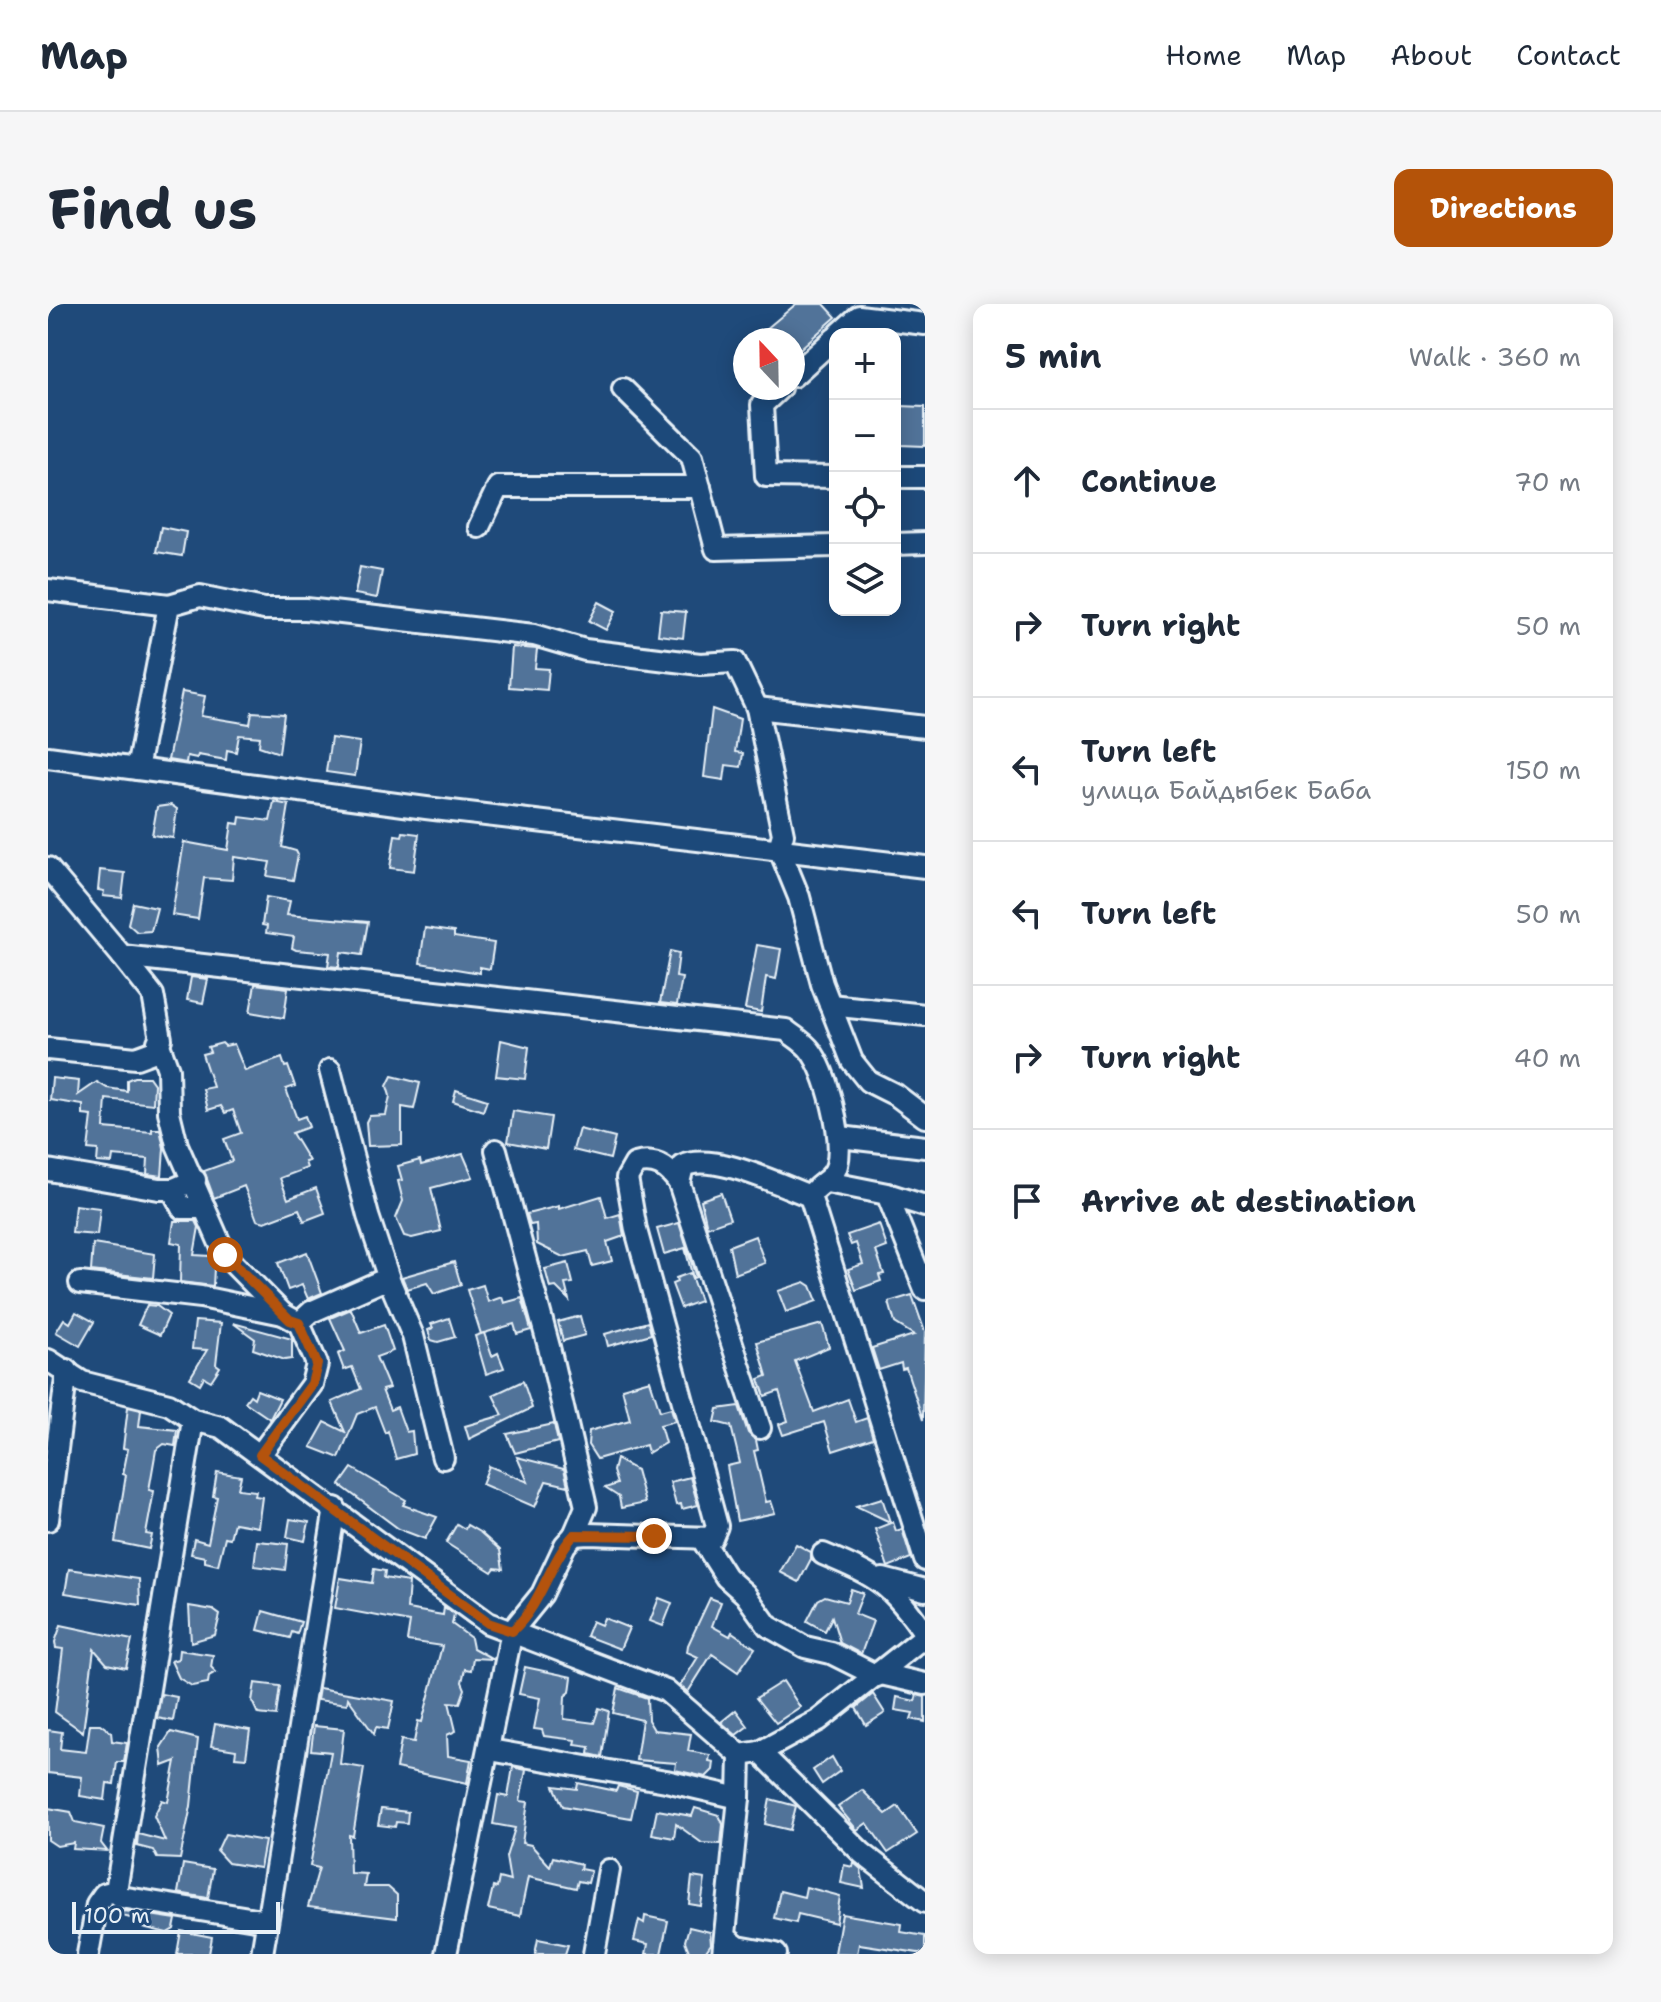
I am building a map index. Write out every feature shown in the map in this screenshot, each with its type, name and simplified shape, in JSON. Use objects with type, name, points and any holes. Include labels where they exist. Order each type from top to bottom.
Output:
[{"type":"street","points":[[846,328],[859,316],[925,324]]},
{"type":"street","points":[[805,365],[829,343]]},
{"type":"street","points":[[623,389],[692,457],[716,549],[829,546]]},
{"type":"street","points":[[767,400],[762,405],[766,476],[829,477]]},
{"type":"street","points":[[901,477],[925,477]]},
{"type":"street","points":[[479,527],[498,487],[700,487]]},
{"type":"street","points":[[901,544],[925,543]]},
{"type":"street","points":[[48,590],[169,605],[200,596],[264,609],[306,609],[534,635],[585,650],[700,664],[735,662],[757,708],[783,834],[779,848],[799,897],[830,1005],[852,1061],[868,1081],[896,1095],[925,1117]]},
{"type":"street","points":[[137,769],[169,605]]},
{"type":"street","points":[[757,708],[925,727]]},
{"type":"street","points":[[48,757],[426,808],[925,867]]},
{"type":"street","points":[[48,868],[153,995],[160,1019],[161,1039],[155,1051],[136,1058],[48,1049]]},
{"type":"street","points":[[122,956],[786,1030],[810,1050],[823,1077],[840,1137],[837,1164],[827,1182]]},
{"type":"street","points":[[830,1005],[925,1015]]},
{"type":"street","points":[[158,1042],[168,1069],[169,1112],[177,1145],[195,1180],[225,1255],[291,1319],[317,1364],[312,1384],[260,1455]]},
{"type":"street","points":[[330,1070],[375,1240],[413,1336],[443,1458]]},
{"type":"street","points":[[840,1137],[925,1147]]},
{"type":"street","points":[[446,1954],[512,1631],[542,1594],[586,1507],[549,1347],[496,1150]]},
{"type":"street","points":[[679,1183],[683,1166],[695,1160],[810,1196]]},
{"type":"street","points":[[574,1535],[702,1539],[712,1538],[717,1526],[636,1230],[627,1178],[635,1164],[647,1161],[669,1168],[679,1183],[760,1428]]},
{"type":"street","points":[[48,1170],[172,1189],[195,1180]]},
{"type":"street","points":[[925,1206],[887,1194],[827,1182],[816,1186],[810,1196],[925,1560]]},
{"type":"street","points":[[172,1189],[182,1208],[205,1208]]},
{"type":"street","points":[[887,1194],[925,1289]]},
{"type":"street","points":[[80,1283],[201,1297],[291,1319],[379,1282],[390,1282]]},
{"type":"street","points":[[48,1360],[82,1382],[169,1404],[193,1420],[221,1427],[488,1623],[666,1691],[750,1753],[862,1853],[925,1902]]},
{"type":"street","points":[[48,1520],[67,1370]]},
{"type":"street","points":[[193,1420],[116,1891],[121,1897],[175,1908],[267,1921]]},
{"type":"street","points":[[262,1954],[335,1508]]},
{"type":"street","points":[[702,1539],[726,1577],[745,1594],[768,1626],[805,1647],[831,1653],[879,1675],[925,1684]]},
{"type":"street","points":[[823,1554],[875,1576],[925,1590]]},
{"type":"street","points":[[750,1753],[819,1720],[879,1675],[925,1635],[875,1576]]},
{"type":"street","points":[[490,1750],[666,1781],[739,1798]]},
{"type":"street","points":[[750,1753],[739,1798],[724,1945],[776,1954]]},
{"type":"street","points":[[594,1954],[609,1870]]},
{"type":"street","points":[[88,1954],[97,1904],[104,1894],[116,1891]]},
{"type":"building","points":[[796,304],[824,304],[836,317],[805,344],[805,328],[767,328]]},
{"type":"building","points":[[901,406],[925,407],[925,446],[901,445]]},
{"type":"building","points":[[161,527],[186,532],[182,556],[156,552]]},
{"type":"building","points":[[360,567],[382,571],[377,598],[355,594]]},
{"type":"building","points":[[599,602],[616,611],[606,630],[589,621]]},
{"type":"building","points":[[661,610],[686,612],[683,638],[658,635]]},
{"type":"building","points":[[512,647],[537,649],[535,668],[549,669],[547,690],[509,687]]},
{"type":"building","points":[[182,692],[205,696],[201,716],[250,724],[252,712],[284,714],[279,753],[259,746],[260,737],[239,735],[236,752],[227,750],[226,760],[198,755],[197,758],[187,756],[186,763],[168,760]]},
{"type":"building","points":[[712,709],[740,719],[735,752],[743,753],[741,767],[726,765],[724,780],[704,777]]},
{"type":"building","points":[[331,738],[360,742],[355,776],[326,772]]},
{"type":"building","points":[[274,802],[289,805],[282,847],[296,851],[298,855],[293,880],[267,876],[270,862],[234,857],[232,880],[204,878],[198,919],[172,915],[184,842],[228,850],[232,823],[239,824],[240,817],[270,821]]},
{"type":"building","points":[[171,805],[177,809],[173,838],[152,835],[157,807]]},
{"type":"building","points":[[403,832],[419,834],[414,871],[390,868],[395,835],[402,836]]},
{"type":"building","points":[[100,870],[125,873],[122,898],[103,896],[104,891],[98,890]]},
{"type":"building","points":[[266,897],[290,901],[287,915],[368,922],[362,955],[341,952],[339,967],[328,966],[330,953],[296,950],[292,948],[294,937],[266,933],[267,926],[262,925]]},
{"type":"building","points":[[133,903],[157,908],[151,931],[137,932],[128,924]]},
{"type":"building","points":[[425,928],[454,932],[454,937],[494,943],[490,969],[480,967],[480,973],[420,963]]},
{"type":"building","points":[[757,945],[781,949],[776,979],[766,977],[761,1012],[745,1009]]},
{"type":"building","points":[[670,951],[679,953],[676,977],[682,978],[677,1005],[660,1003]]},
{"type":"building","points":[[191,977],[208,979],[203,1003],[187,1000]]},
{"type":"building","points":[[255,984],[288,988],[284,1018],[250,1012]]},
{"type":"building","points":[[501,1040],[529,1047],[525,1079],[496,1076]]},
{"type":"building","points":[[222,1043],[225,1046],[234,1044],[245,1071],[282,1058],[285,1067],[288,1066],[295,1086],[286,1089],[297,1119],[305,1116],[309,1127],[292,1133],[309,1161],[305,1162],[307,1168],[280,1178],[288,1199],[316,1188],[325,1213],[304,1221],[299,1209],[265,1222],[257,1220],[244,1186],[214,1198],[204,1171],[232,1161],[224,1139],[241,1133],[233,1110],[225,1113],[221,1106],[208,1110],[203,1089],[213,1087],[202,1054],[210,1052],[208,1047]]},
{"type":"building","points":[[392,1076],[420,1083],[414,1109],[402,1107],[402,1145],[368,1146],[366,1122],[369,1116],[386,1115],[390,1096],[387,1086]]},
{"type":"building","points":[[149,1077],[154,1084],[153,1104],[106,1099],[104,1128],[152,1132],[152,1129],[160,1129],[164,1148],[162,1176],[147,1174],[148,1159],[113,1156],[112,1163],[97,1162],[98,1150],[88,1149],[92,1116],[83,1115],[83,1105],[50,1100],[52,1078],[79,1081],[78,1095],[97,1082],[107,1088],[127,1091],[127,1080]]},
{"type":"building","points":[[456,1090],[487,1100],[483,1111],[453,1101]]},
{"type":"building","points":[[513,1111],[551,1117],[546,1149],[508,1142]]},
{"type":"building","points":[[579,1129],[615,1138],[610,1159],[573,1150]]},
{"type":"building","points":[[463,1154],[473,1177],[431,1188],[441,1231],[412,1238],[404,1236],[396,1218],[403,1201],[398,1166],[420,1160],[421,1165]]},
{"type":"building","points":[[721,1193],[730,1219],[707,1227],[701,1200]]},
{"type":"building","points":[[601,1196],[607,1218],[620,1214],[624,1236],[607,1242],[612,1261],[592,1266],[588,1251],[563,1257],[537,1244],[536,1224],[530,1225],[527,1214],[559,1206],[559,1209]]},
{"type":"building","points":[[75,1205],[100,1208],[97,1235],[72,1233]]},
{"type":"building","points":[[174,1221],[196,1221],[199,1227],[194,1255],[211,1256],[218,1266],[214,1268],[213,1286],[180,1282],[181,1244],[171,1242]]},
{"type":"building","points":[[679,1223],[696,1277],[693,1278],[685,1248],[664,1254],[657,1229]]},
{"type":"building","points":[[879,1224],[887,1247],[876,1251],[884,1274],[879,1275],[881,1281],[856,1290],[848,1269],[863,1264],[856,1243],[851,1245],[847,1235]]},
{"type":"building","points":[[755,1236],[765,1263],[735,1274],[729,1246]]},
{"type":"building","points":[[93,1244],[155,1254],[153,1278],[91,1271]]},
{"type":"building","points":[[307,1252],[322,1293],[308,1299],[302,1285],[288,1290],[278,1263]]},
{"type":"building","points":[[454,1262],[461,1285],[434,1294],[427,1283],[407,1289],[402,1277]]},
{"type":"building","points":[[568,1263],[573,1283],[565,1284],[569,1300],[556,1287],[550,1288],[545,1269]]},
{"type":"building","points":[[690,1273],[700,1301],[681,1308],[672,1284],[677,1282],[676,1278]]},
{"type":"building","points":[[805,1282],[811,1286],[817,1301],[786,1312],[778,1291]]},
{"type":"building","points":[[483,1285],[488,1302],[502,1297],[504,1303],[522,1298],[531,1330],[517,1334],[514,1324],[481,1334],[467,1290]]},
{"type":"building","points":[[912,1295],[925,1332],[923,1420],[906,1368],[902,1369],[901,1363],[879,1370],[872,1348],[914,1335],[895,1323],[889,1302]]},
{"type":"building","points":[[147,1305],[157,1306],[169,1315],[160,1335],[138,1325]]},
{"type":"building","points":[[351,1309],[361,1333],[384,1325],[393,1351],[376,1357],[389,1388],[382,1390],[390,1410],[397,1407],[406,1432],[412,1431],[414,1454],[396,1459],[388,1431],[385,1433],[375,1407],[357,1414],[339,1458],[311,1447],[325,1422],[345,1432],[332,1402],[361,1389],[352,1367],[344,1370],[338,1354],[345,1351],[330,1318]]},
{"type":"building","points":[[76,1312],[94,1322],[80,1346],[56,1332],[64,1319],[70,1323]]},
{"type":"building","points":[[580,1316],[585,1335],[563,1341],[558,1322]]},
{"type":"building","points":[[449,1318],[455,1337],[438,1342],[431,1340],[428,1330],[433,1328],[431,1324]]},
{"type":"building","points":[[195,1321],[221,1323],[216,1364],[220,1367],[211,1381],[204,1377],[200,1384],[190,1378],[207,1350],[192,1349]]},
{"type":"building","points":[[648,1322],[651,1334],[608,1346],[605,1334]]},
{"type":"building","points":[[233,1323],[292,1339],[292,1359],[285,1360],[253,1349],[255,1339]]},
{"type":"building","points":[[822,1324],[829,1347],[795,1361],[814,1412],[848,1399],[856,1422],[867,1418],[873,1438],[833,1451],[824,1422],[783,1435],[779,1424],[788,1421],[779,1391],[765,1396],[759,1379],[767,1376],[757,1342]]},
{"type":"building","points":[[484,1333],[492,1356],[498,1353],[504,1368],[486,1374],[475,1336]]},
{"type":"building","points":[[650,1380],[660,1411],[671,1408],[675,1421],[660,1425],[665,1443],[648,1453],[646,1445],[597,1459],[588,1445],[589,1431],[630,1420],[622,1388]]},
{"type":"building","points":[[523,1381],[532,1408],[469,1439],[465,1426],[503,1415],[493,1395]]},
{"type":"building","points":[[257,1390],[280,1399],[270,1419],[245,1402],[250,1395],[254,1398]]},
{"type":"building","points":[[739,1406],[748,1433],[756,1440],[758,1450],[754,1451],[766,1502],[771,1501],[775,1513],[737,1521],[727,1466],[740,1463],[731,1426],[715,1422],[718,1409]]},
{"type":"building","points":[[128,1407],[141,1410],[139,1426],[177,1430],[175,1446],[164,1444],[156,1450],[149,1490],[154,1491],[146,1534],[152,1535],[149,1549],[115,1542],[126,1475],[123,1474],[128,1449],[123,1448]]},
{"type":"building","points":[[554,1424],[558,1442],[515,1453],[507,1434]]},
{"type":"building","points":[[517,1457],[564,1469],[568,1486],[546,1481],[535,1507],[482,1484],[489,1466],[528,1482]]},
{"type":"building","points":[[616,1459],[636,1470],[645,1503],[621,1508],[619,1497],[605,1488],[617,1484],[613,1471]]},
{"type":"building","points":[[352,1468],[406,1500],[403,1505],[437,1517],[425,1539],[399,1529],[340,1485]]},
{"type":"building","points":[[217,1472],[241,1476],[238,1489],[256,1491],[255,1496],[262,1497],[258,1527],[234,1523],[230,1538],[225,1537],[218,1565],[205,1562],[205,1557],[191,1554],[194,1539],[208,1543],[217,1497],[213,1496]]},
{"type":"building","points":[[690,1477],[698,1505],[682,1509],[681,1504],[676,1505],[670,1482]]},
{"type":"building","points":[[882,1498],[890,1522],[856,1506]]},
{"type":"building","points":[[290,1519],[309,1522],[305,1541],[287,1537]]},
{"type":"building","points":[[893,1522],[896,1531],[902,1529],[911,1558],[888,1567],[875,1529]]},
{"type":"building","points":[[457,1524],[465,1529],[467,1525],[481,1533],[500,1550],[503,1569],[495,1568],[492,1572],[446,1543]]},
{"type":"building","points":[[257,1541],[288,1544],[285,1570],[254,1566]]},
{"type":"building","points":[[796,1544],[811,1552],[811,1559],[799,1582],[780,1572]]},
{"type":"building","points":[[69,1569],[139,1579],[140,1605],[65,1593]]},
{"type":"building","points":[[374,1569],[385,1571],[384,1578],[409,1582],[407,1609],[443,1615],[444,1607],[454,1614],[452,1624],[471,1638],[473,1648],[493,1659],[473,1658],[471,1670],[465,1669],[462,1682],[465,1689],[460,1703],[449,1702],[456,1731],[447,1735],[448,1756],[471,1760],[467,1783],[396,1768],[401,1740],[414,1742],[418,1721],[422,1722],[442,1646],[407,1641],[410,1622],[335,1608],[340,1578],[372,1583]]},
{"type":"building","points":[[851,1589],[863,1593],[855,1614],[873,1621],[861,1654],[840,1643],[832,1617],[825,1631],[807,1621],[818,1600],[825,1596],[847,1602]]},
{"type":"building","points":[[659,1598],[672,1603],[663,1626],[650,1621]]},
{"type":"building","points":[[710,1598],[721,1602],[712,1626],[730,1636],[732,1632],[755,1648],[738,1672],[712,1654],[688,1692],[680,1686],[698,1657],[687,1652],[688,1645]]},
{"type":"building","points":[[189,1606],[213,1610],[220,1615],[215,1635],[191,1642]]},
{"type":"building","points":[[263,1611],[301,1622],[297,1634],[292,1632],[290,1638],[258,1630]]},
{"type":"building","points":[[604,1618],[629,1628],[620,1649],[586,1636],[592,1621],[601,1625]]},
{"type":"building","points":[[61,1625],[132,1640],[126,1668],[107,1664],[94,1649],[83,1732],[55,1712],[63,1649],[56,1648],[55,1642]]},
{"type":"building","points":[[179,1650],[213,1655],[211,1667],[216,1672],[209,1676],[208,1683],[192,1686],[179,1678],[171,1661],[178,1659]]},
{"type":"building","points":[[525,1667],[572,1677],[570,1692],[565,1696],[564,1719],[594,1723],[599,1708],[609,1711],[602,1757],[589,1754],[590,1747],[575,1745],[576,1740],[544,1736],[542,1730],[534,1729],[540,1698],[519,1694]]},
{"type":"building","points":[[783,1681],[800,1707],[776,1723],[756,1698]]},
{"type":"building","points":[[255,1683],[280,1686],[276,1716],[258,1714],[252,1701]]},
{"type":"building","points":[[319,1688],[394,1701],[388,1729],[376,1727],[374,1734],[348,1698],[347,1704],[317,1700]]},
{"type":"building","points":[[618,1688],[647,1698],[648,1720],[654,1730],[691,1734],[688,1751],[710,1755],[709,1761],[714,1762],[713,1770],[706,1777],[675,1770],[676,1763],[636,1760],[642,1720],[613,1713]]},
{"type":"building","points":[[161,1694],[177,1697],[173,1721],[157,1718]]},
{"type":"building","points":[[873,1694],[885,1713],[866,1725],[856,1708]]},
{"type":"building","points":[[917,1695],[925,1697],[925,1722],[911,1719],[913,1713],[895,1710],[897,1697],[915,1701]]},
{"type":"building","points":[[736,1710],[748,1726],[736,1735],[721,1722]]},
{"type":"building","points":[[90,1724],[100,1724],[111,1732],[112,1741],[127,1743],[124,1762],[117,1762],[114,1784],[107,1783],[105,1800],[80,1796],[82,1777],[48,1773],[48,1730],[62,1732],[60,1749],[86,1752]]},
{"type":"building","points":[[215,1724],[250,1730],[246,1758],[235,1757],[236,1750],[211,1746]]},
{"type":"building","points":[[314,1726],[344,1729],[340,1764],[364,1768],[353,1836],[349,1835],[350,1873],[366,1874],[364,1887],[388,1887],[397,1895],[397,1918],[308,1907],[319,1868],[310,1866],[331,1752],[311,1750]]},
{"type":"building","points":[[171,1732],[198,1739],[191,1806],[180,1859],[157,1858],[153,1850],[137,1846],[138,1834],[165,1841],[154,1816],[162,1800],[168,1802],[176,1761],[163,1766],[161,1747]]},
{"type":"building","points":[[832,1757],[840,1771],[822,1784],[813,1770]]},
{"type":"building","points":[[513,1767],[526,1770],[520,1801],[528,1802],[522,1843],[531,1845],[550,1866],[553,1857],[581,1864],[580,1869],[591,1871],[588,1883],[578,1881],[576,1888],[528,1877],[520,1916],[488,1909],[493,1887],[497,1888],[499,1878],[510,1881],[506,1857],[515,1828],[493,1824],[498,1795],[508,1797]]},
{"type":"building","points":[[578,1783],[616,1791],[618,1786],[637,1791],[631,1818],[563,1806],[554,1786],[577,1789]]},
{"type":"building","points":[[862,1790],[886,1814],[898,1806],[917,1834],[888,1853],[867,1823],[857,1830],[838,1807]]},
{"type":"building","points":[[770,1799],[796,1806],[790,1830],[765,1824]]},
{"type":"building","points":[[48,1808],[71,1812],[75,1822],[104,1828],[101,1843],[107,1851],[73,1849],[74,1843],[57,1846],[48,1840]]},
{"type":"building","points":[[695,1808],[719,1815],[723,1824],[721,1844],[702,1843],[676,1824],[674,1838],[652,1834],[657,1810],[692,1816]]},
{"type":"building","points":[[381,1809],[408,1812],[407,1823],[396,1822],[395,1827],[378,1825]]},
{"type":"building","points":[[225,1834],[265,1841],[260,1868],[228,1863],[217,1851]]},
{"type":"building","points":[[854,1863],[861,1869],[864,1888],[841,1883],[844,1865],[853,1867]]},
{"type":"building","points":[[183,1864],[213,1869],[208,1898],[178,1893]]},
{"type":"building","points":[[692,1877],[705,1879],[701,1906],[689,1904]]},
{"type":"building","points":[[806,1887],[840,1896],[836,1923],[798,1914],[796,1923],[774,1918],[780,1891],[804,1897]]},
{"type":"building","points":[[124,1911],[176,1919],[174,1929],[167,1933],[142,1927],[141,1921],[123,1916]]},
{"type":"building","points":[[842,1914],[902,1924],[901,1932],[925,1936],[925,1954],[859,1944],[857,1954],[835,1953]]},
{"type":"building","points":[[645,1916],[668,1921],[661,1954],[646,1954],[648,1944],[634,1941],[639,1920],[644,1923]]},
{"type":"building","points":[[689,1927],[710,1932],[711,1944],[704,1954],[690,1954],[685,1941]]},
{"type":"building","points":[[181,1931],[212,1937],[209,1954],[177,1954]]},
{"type":"building","points":[[538,1939],[568,1945],[565,1954],[535,1954]]},
{"type":"route","points":[[225,1255],[273,1305],[290,1320],[299,1323],[317,1364],[312,1384],[260,1455],[488,1623],[512,1631],[521,1623],[542,1594],[565,1545],[574,1535],[654,1536]]}]
